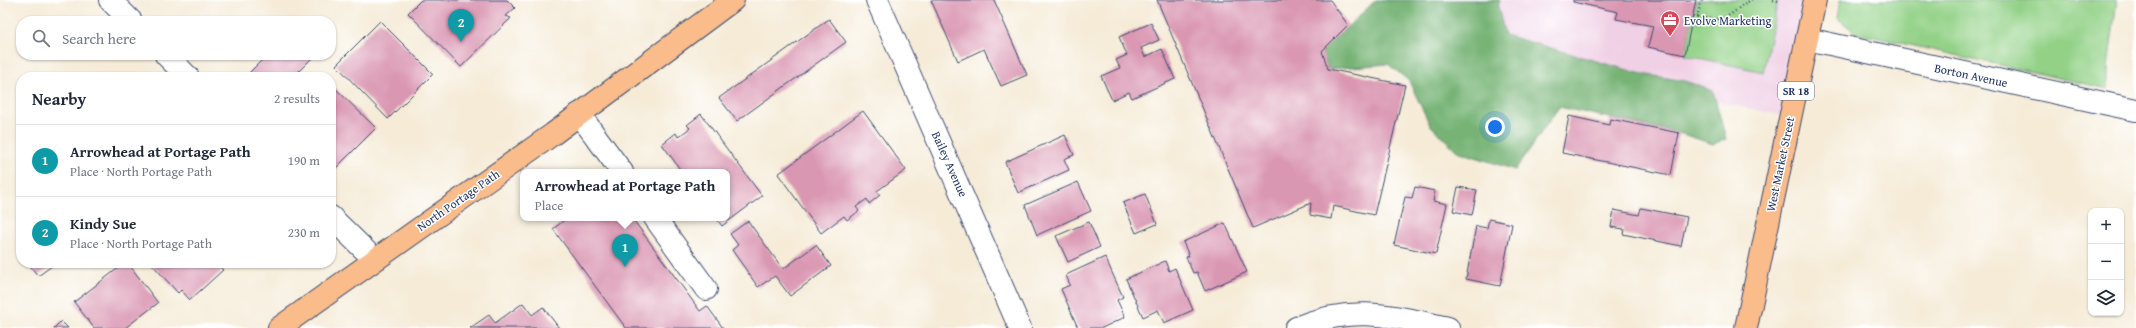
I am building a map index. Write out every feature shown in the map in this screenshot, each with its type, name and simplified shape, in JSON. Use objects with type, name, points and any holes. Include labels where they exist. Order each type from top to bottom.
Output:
[{"type":"main road","name":"North Portage Path","points":[[279,328],[580,114],[734,0]]},
{"type":"main road","name":"West Market Street","points":[[1746,328],[1815,0]]},
{"type":"street","points":[[110,0],[126,16]]},
{"type":"street","name":"Bailey Avenue","points":[[877,0],[1020,328]]},
{"type":"street","name":"Borton Avenue","points":[[1806,39],[2136,110]]},
{"type":"street","points":[[171,60],[183,72]]},
{"type":"street","points":[[580,114],[620,169]]},
{"type":"street","points":[[657,221],[706,289]]},
{"type":"street","points":[[336,222],[374,259]]},
{"type":"street","points":[[1296,328],[1327,317],[1360,313],[1390,316],[1442,327]]},
{"type":"path","points":[[1697,17],[1702,0]]},
{"type":"path","points":[[1693,16],[1710,20],[1723,18],[1733,13],[1743,4],[1752,0]]},
{"type":"path","points":[[1773,0],[1778,1]]},
{"type":"shaded area","points":[[1486,0],[1815,0],[1790,117],[1476,51]]},
{"type":"green space","points":[[1376,0],[1500,0],[1498,7],[1505,35],[1642,74],[1685,81],[1713,91],[1726,139],[1713,144],[1679,133],[1559,107],[1515,170],[1457,151],[1430,125],[1409,81],[1388,64],[1328,69],[1322,51]]},
{"type":"green space","points":[[1696,0],[1778,0],[1763,72],[1685,55]]},
{"type":"green space","points":[[1840,0],[2117,0],[2108,67],[2108,89],[1856,33],[1837,18]]},
{"type":"building","points":[[421,0],[507,0],[515,8],[506,16],[511,18],[461,67],[408,13]]},
{"type":"building","points":[[931,0],[994,0],[1027,75],[1001,86],[984,49],[958,61]]},
{"type":"building","points":[[1157,0],[1330,0],[1348,25],[1322,51],[1328,69],[1405,85],[1374,215],[1333,206],[1331,219],[1310,215],[1311,203],[1253,228]]},
{"type":"building","name":"Evolve Marketing","points":[[1573,0],[1696,0],[1685,55],[1648,47],[1653,26],[1616,19],[1618,12],[1573,2]]},
{"type":"building","points":[[829,19],[846,42],[737,121],[719,98]]},
{"type":"building","points":[[380,21],[433,74],[388,119],[336,65]]},
{"type":"building","points":[[1151,23],[1159,40],[1141,48],[1145,57],[1162,49],[1175,79],[1132,98],[1129,92],[1112,100],[1101,76],[1120,68],[1116,60],[1127,55],[1119,37]]},
{"type":"building","points":[[262,60],[310,60],[298,72],[250,72]]},
{"type":"building","points":[[336,89],[376,128],[336,168]]},
{"type":"building","points":[[863,111],[906,170],[877,191],[880,195],[869,204],[867,199],[856,207],[859,211],[847,220],[844,216],[821,233],[778,174]]},
{"type":"building","points":[[701,114],[762,196],[730,220],[730,169],[680,169],[662,144],[676,133],[678,137],[690,128],[687,125]]},
{"type":"building","points":[[1569,116],[1609,125],[1610,119],[1679,133],[1671,175],[1562,153]]},
{"type":"building","points":[[1065,135],[1074,155],[1064,159],[1069,170],[1018,193],[1005,162]]},
{"type":"building","points":[[1078,182],[1091,211],[1037,235],[1025,205]]},
{"type":"building","points":[[1415,187],[1435,191],[1433,201],[1447,204],[1436,254],[1394,245],[1405,197],[1412,198]]},
{"type":"building","points":[[1458,187],[1477,190],[1472,215],[1453,211]]},
{"type":"building","points":[[1145,194],[1157,224],[1136,233],[1123,203]]},
{"type":"building","points":[[1641,208],[1687,217],[1681,246],[1623,234],[1624,229],[1611,227],[1614,210],[1639,215]]},
{"type":"building","points":[[1489,219],[1512,224],[1500,286],[1466,279],[1476,226],[1487,228]]},
{"type":"building","points":[[563,221],[634,221],[700,311],[707,306],[723,328],[626,328],[553,229]]},
{"type":"building","points":[[718,221],[729,221],[722,226]]},
{"type":"building","points":[[748,221],[783,269],[816,245],[831,266],[790,296],[775,276],[758,287],[732,250],[738,245],[730,234]]},
{"type":"building","points":[[1089,222],[1100,247],[1068,262],[1056,236]]},
{"type":"building","points":[[1225,223],[1247,272],[1205,291],[1197,272],[1193,273],[1186,257],[1189,256],[1183,242]]},
{"type":"building","points":[[1105,257],[1123,297],[1117,300],[1125,317],[1102,328],[1078,328],[1061,289],[1070,285],[1066,275]]},
{"type":"building","points":[[1165,261],[1169,271],[1175,268],[1193,310],[1164,323],[1158,310],[1143,317],[1126,279]]},
{"type":"building","points":[[32,268],[49,268],[38,276]]},
{"type":"building","points":[[118,268],[132,268],[158,303],[125,328],[94,328],[74,302]]},
{"type":"building","points":[[156,268],[221,268],[223,270],[190,300],[181,290],[178,293]]},
{"type":"building","points":[[523,303],[532,315],[543,307],[559,328],[470,328],[489,315],[495,323]]},
{"type":"building","points":[[61,321],[68,328],[54,328]]},
{"type":"place","name":"Evolve Marketing","points":[[1670,37]]},
{"type":"place","name":"Kindy Sue","points":[[461,42]]},
{"type":"place","name":"Arrowhead at Portage Path","points":[[625,267]]}]
